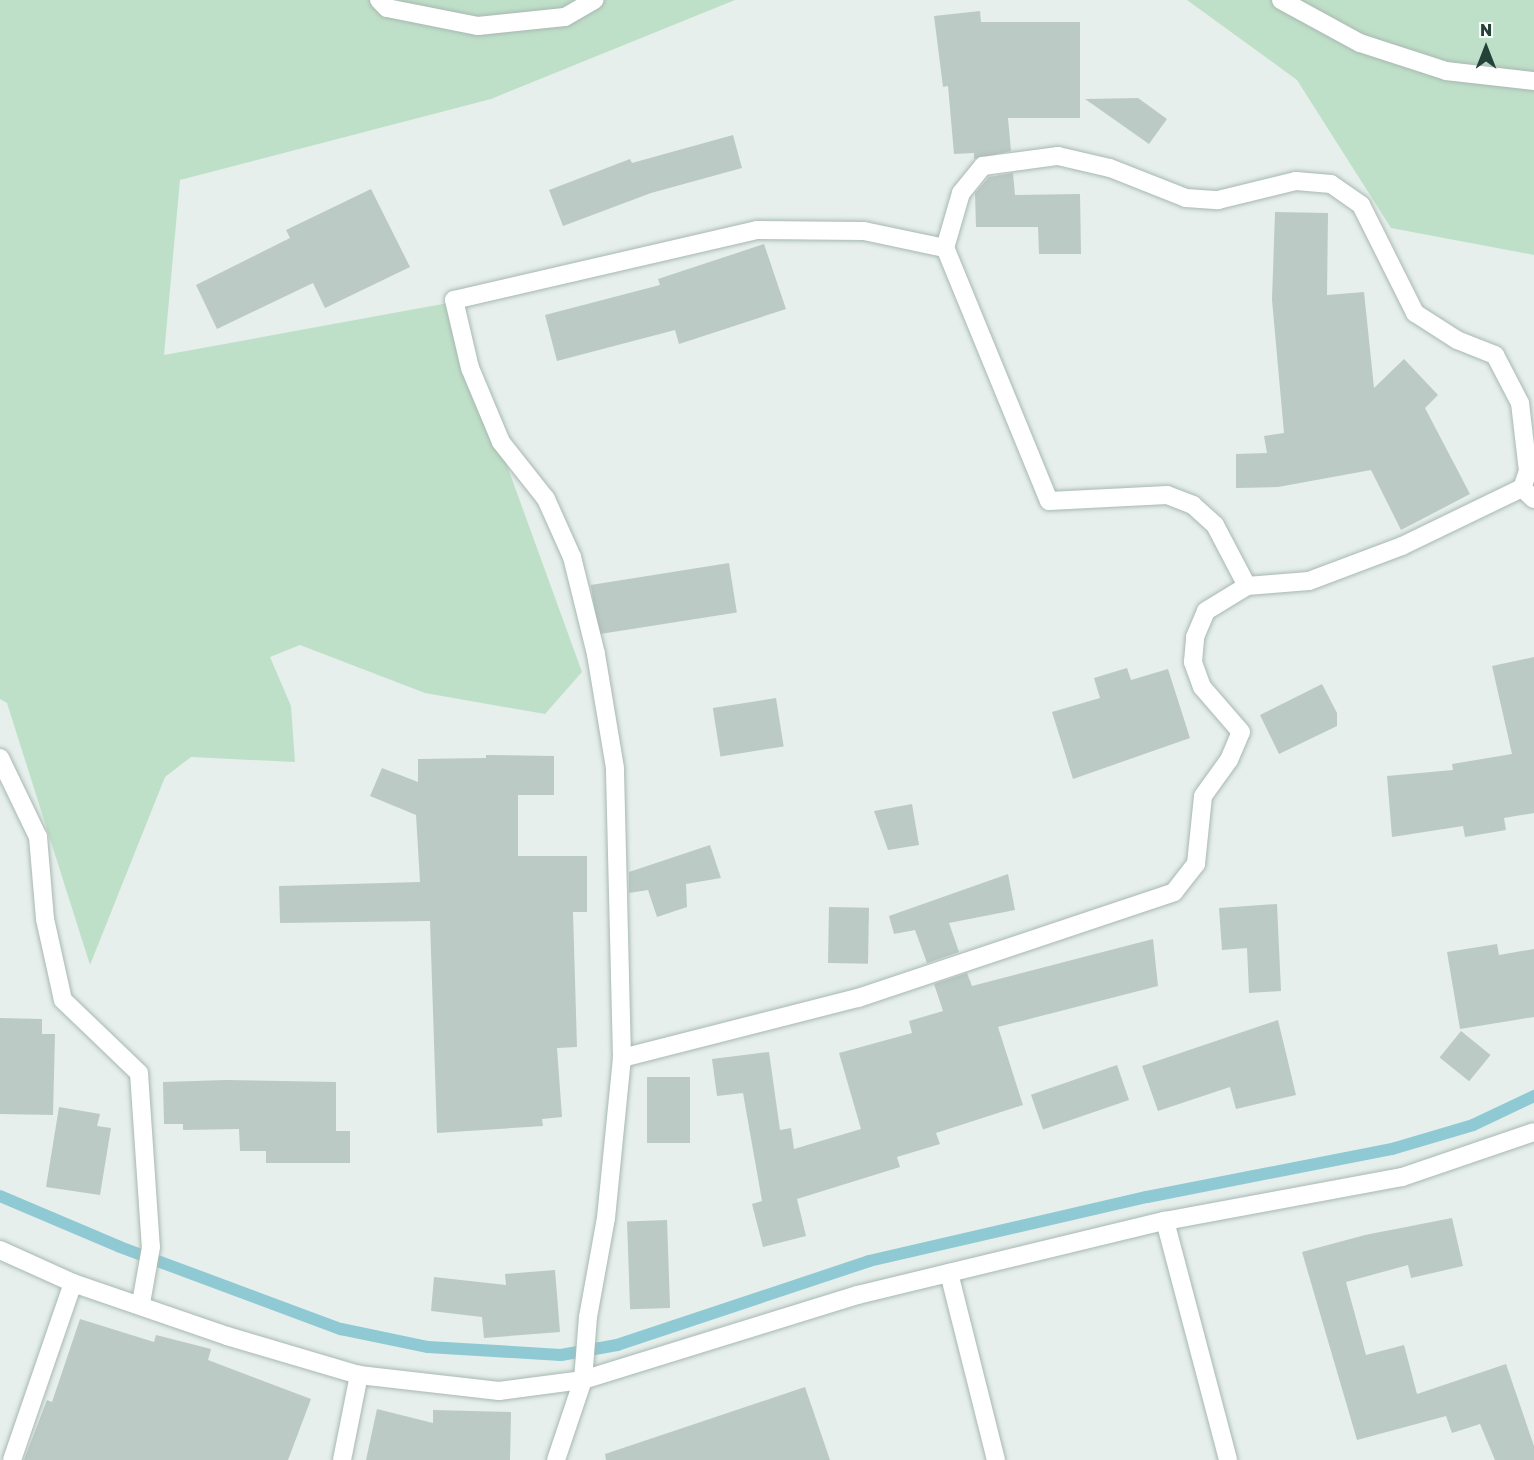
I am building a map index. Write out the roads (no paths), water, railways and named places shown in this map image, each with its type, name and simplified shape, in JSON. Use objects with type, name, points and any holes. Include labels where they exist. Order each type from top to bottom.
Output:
[{"type":"street","points":[[379,0],[387,8],[478,26],[565,17],[595,0]]},
{"type":"street","points":[[1281,0],[1360,43],[1446,71],[1534,81]]},
{"type":"street","points":[[622,1058],[858,998],[1174,892],[1196,864],[1203,796],[1229,760],[1241,732],[1203,687],[1194,662],[1195,637],[1206,611],[1247,586],[1309,581],[1402,546],[1528,494],[1528,471],[1520,403],[1495,355],[1457,340],[1415,313],[1361,205],[1331,184],[1296,181],[1218,200],[1186,198],[1110,168],[1058,156],[1016,159],[983,166],[962,193],[945,248],[1049,501],[1167,495],[1193,505],[1215,525],[1247,586]]},
{"type":"street","points":[[556,1460],[583,1380],[588,1317],[606,1218],[622,1058],[615,768],[596,654],[572,557],[546,500],[501,442],[470,368],[454,300],[757,230],[864,231],[945,248]]},
{"type":"street","points":[[0,758],[38,837],[45,919],[63,1000],[139,1073],[151,1247],[143,1294]]},
{"type":"street","points":[[0,1250],[73,1283],[143,1294],[227,1336],[359,1375],[499,1391],[583,1380],[858,1295],[1165,1221],[1402,1177],[1534,1132]]},
{"type":"street","points":[[1165,1221],[1228,1460]]},
{"type":"street","points":[[949,1273],[996,1460]]},
{"type":"street","points":[[12,1460],[73,1283]]},
{"type":"street","points":[[342,1460],[359,1375]]},
{"type":"waterway","points":[[0,1196],[120,1247],[341,1329],[428,1347],[561,1355],[617,1345],[869,1261],[1147,1197],[1392,1149],[1473,1125],[1534,1096]]}]
